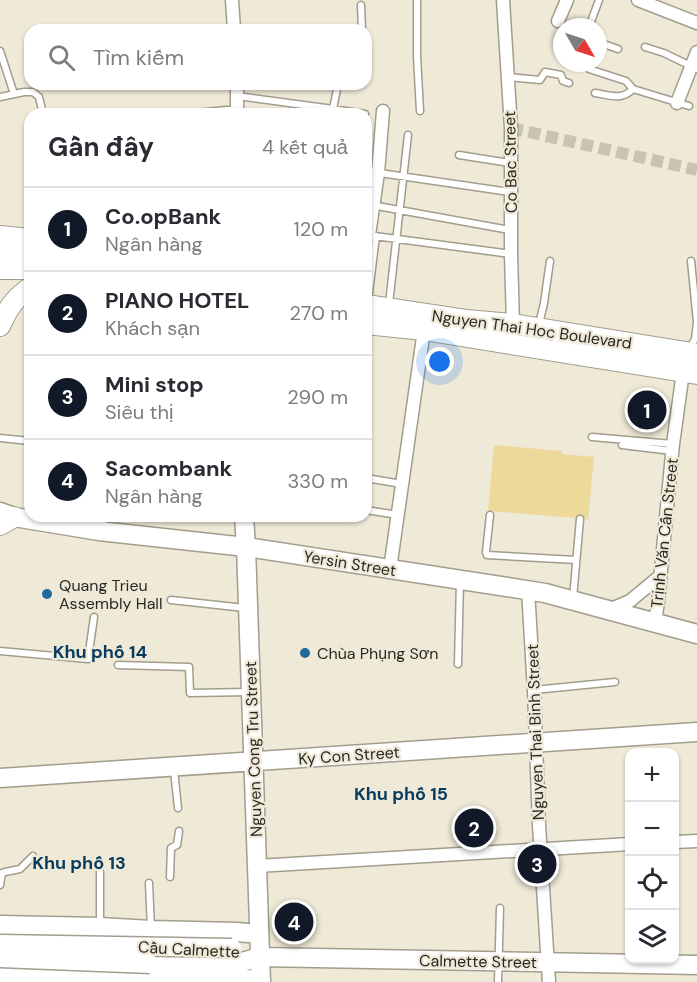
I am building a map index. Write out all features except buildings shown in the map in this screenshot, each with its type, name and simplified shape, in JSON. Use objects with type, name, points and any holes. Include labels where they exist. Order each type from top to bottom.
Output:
[{"type":"main road","points":[[0,254],[24,256]]},
{"type":"main road","points":[[0,269],[24,280]]},
{"type":"main road","points":[[0,292],[24,284]]},
{"type":"main road","points":[[0,326],[8,310],[24,288]]},
{"type":"main road","name":"Nguyen Thai Hoc Boulevard","points":[[372,310],[388,308],[466,320],[513,324],[692,353]]},
{"type":"main road","name":"Nguyen Thai Hoc Boulevard","points":[[372,313],[423,330],[690,373]]},
{"type":"main road","points":[[690,373],[692,353]]},
{"type":"street","points":[[231,0],[233,24]]},
{"type":"street","name":"Co Bac Street","points":[[503,0],[511,128],[510,230],[513,324]]},
{"type":"street","points":[[559,18],[567,0]]},
{"type":"street","points":[[638,0],[697,23]]},
{"type":"street","points":[[683,104],[697,52]]},
{"type":"street","points":[[237,90],[237,108]]},
{"type":"street","points":[[372,172],[383,115]]},
{"type":"street","points":[[390,569],[423,330]]},
{"type":"street","name":"Trịnh Văn Cấn Street","points":[[655,622],[673,447],[690,373]]},
{"type":"street","name":"Yersin Street","points":[[72,522],[100,524],[528,590],[697,634]]},
{"type":"street","name":"Nguyen Cong Tru Street","points":[[244,522],[261,981]]},
{"type":"street","points":[[608,611],[630,601],[660,576]]},
{"type":"street","name":"Nguyen Thai Binh Street","points":[[528,590],[540,849],[549,982]]},
{"type":"street","name":"Ky Con Street","points":[[0,778],[697,732]]},
{"type":"street","points":[[679,842],[697,840]]},
{"type":"street","points":[[257,866],[625,844]]},
{"type":"street","points":[[0,925],[258,934]]},
{"type":"street","points":[[19,973],[20,925]]},
{"type":"street","name":"Cầu Calmette","points":[[0,944],[231,956]]},
{"type":"street","name":"Cầu Calmette","points":[[0,958],[150,964],[231,956],[237,949],[260,957]]},
{"type":"street","name":"Calmette Street","points":[[260,957],[697,965]]},
{"type":"street","points":[[0,976],[19,973],[114,979],[261,981]]},
{"type":"lane","points":[[417,0],[420,111]]},
{"type":"lane","points":[[593,18],[599,0]]},
{"type":"lane","points":[[361,5],[362,24]]},
{"type":"lane","points":[[607,45],[618,49]]},
{"type":"lane","points":[[645,47],[664,53],[694,68]]},
{"type":"lane","points":[[0,51],[14,94]]},
{"type":"lane","points":[[507,77],[540,80],[545,72],[561,75],[563,81],[569,83]]},
{"type":"lane","points":[[598,72],[626,81],[633,89],[683,104]]},
{"type":"lane","points":[[596,93],[621,97],[633,89]]},
{"type":"lane","points":[[237,90],[328,108]]},
{"type":"lane","points":[[333,108],[337,90]]},
{"type":"lane","points":[[0,97],[33,92],[39,97],[42,108]]},
{"type":"lane","points":[[372,114],[383,115]]},
{"type":"lane","points":[[388,308],[408,135]]},
{"type":"lane","points":[[459,155],[510,163]]},
{"type":"lane","points":[[372,172],[510,192]]},
{"type":"lane","points":[[372,205],[510,230]]},
{"type":"lane","points":[[372,236],[511,254]]},
{"type":"lane","points":[[538,328],[550,261]]},
{"type":"lane","points":[[691,261],[697,323],[692,353]]},
{"type":"lane","points":[[592,437],[673,447]]},
{"type":"lane","points":[[0,438],[24,440]]},
{"type":"lane","points":[[622,445],[673,447]]},
{"type":"lane","points":[[372,479],[402,484]]},
{"type":"lane","points":[[372,511],[398,515]]},
{"type":"lane","points":[[490,515],[487,555],[576,560]]},
{"type":"lane","points":[[572,601],[580,519]]},
{"type":"lane","points":[[458,664],[460,579]]},
{"type":"lane","points":[[171,600],[248,608]]},
{"type":"lane","points":[[0,651],[88,659],[94,617]]},
{"type":"lane","points":[[118,665],[189,667],[190,693],[252,692]]},
{"type":"lane","points":[[534,690],[615,682]]},
{"type":"lane","points":[[173,766],[178,808]]},
{"type":"lane","points":[[170,877],[171,848],[177,845],[179,831]]},
{"type":"lane","points":[[0,885],[2,873],[20,869],[33,856]]},
{"type":"lane","points":[[100,872],[100,927]]},
{"type":"lane","points":[[149,884],[151,930]]},
{"type":"lane","points":[[498,982],[500,908]]},
{"type":"shaded area","points":[[494,445],[562,451],[562,454],[594,457],[588,519],[488,511]]},
{"type":"tunnel","points":[[511,128],[697,170]]},
{"type":"place","name":"Co.opBank","points":[[647,410]]},
{"type":"place","name":"Quang Trieu Assembly Hall","points":[[47,594]]},
{"type":"place","name":"Chùa Phụng Sơn","points":[[305,653]]},
{"type":"place","name":"PIANO HOTEL","points":[[474,828]]},
{"type":"place","name":"Mini stop","points":[[537,864]]},
{"type":"place","name":"Sacombank","points":[[294,922]]},
{"type":"district","name":"Khu phố 14","points":[[100,652]]},
{"type":"district","name":"Khu phố 15","points":[[401,794]]},
{"type":"district","name":"Khu phố 13","points":[[79,863]]}]
